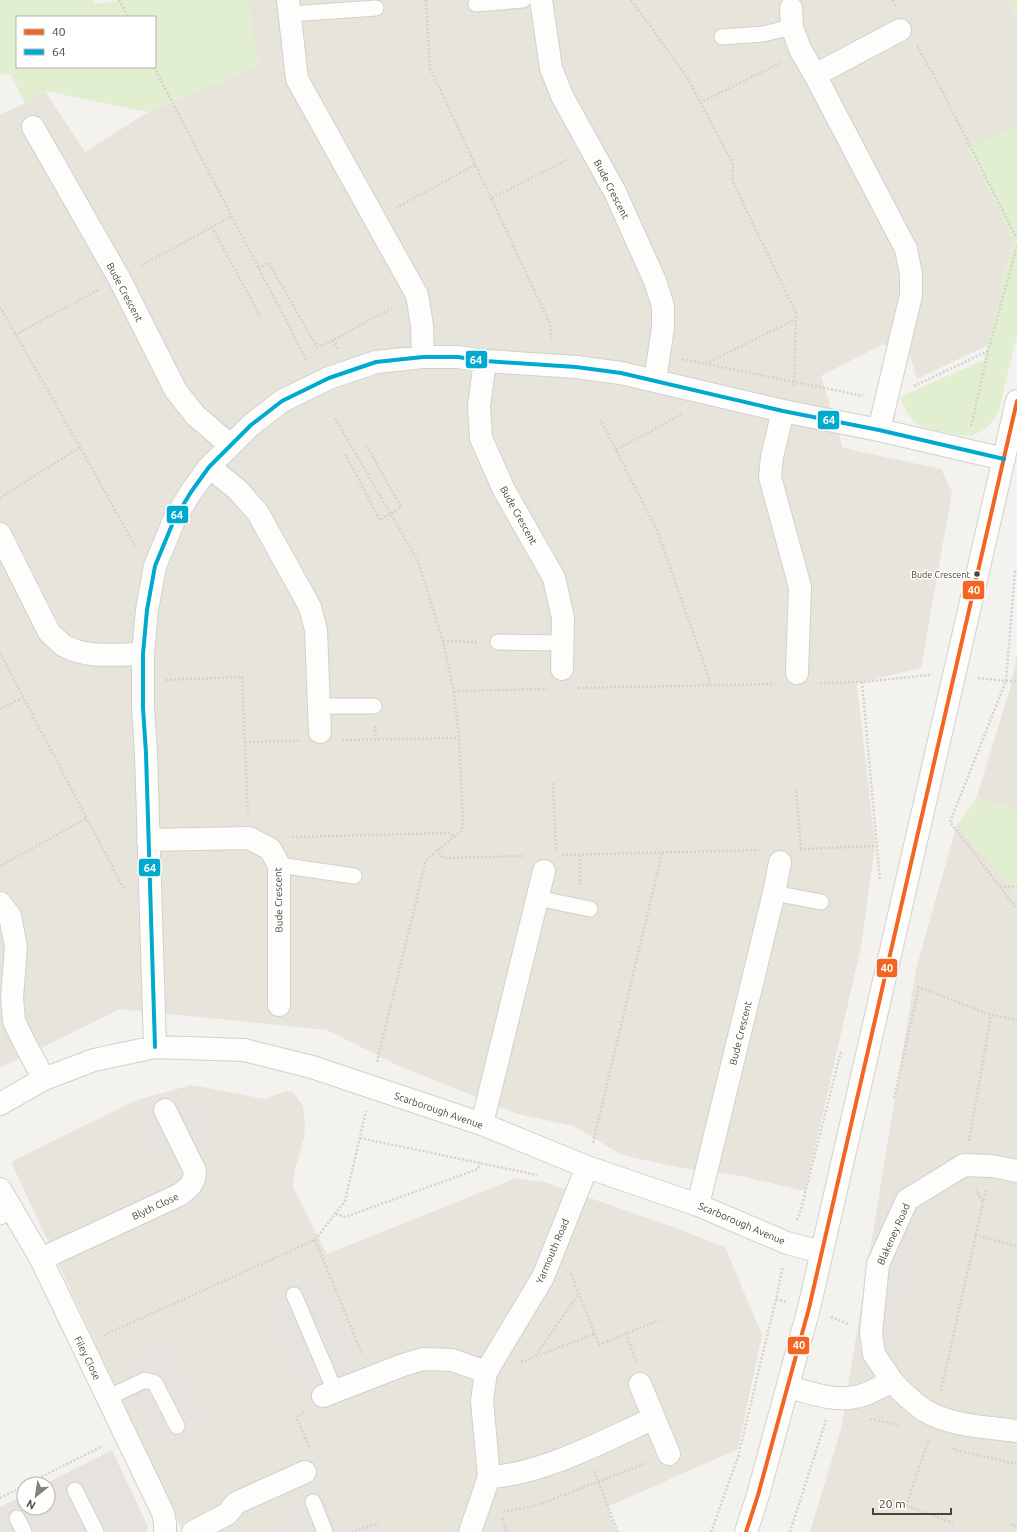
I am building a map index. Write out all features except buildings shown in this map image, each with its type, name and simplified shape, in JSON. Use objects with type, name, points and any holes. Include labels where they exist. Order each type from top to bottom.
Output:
[{"type":"street","name":"Bude Crescent","points":[[541,0],[551,68],[562,96],[615,192],[655,281],[663,306],[663,327],[655,381]]},
{"type":"street","points":[[289,7],[297,79],[417,295],[422,325],[423,357]]},
{"type":"street","points":[[791,18],[802,52],[906,249],[911,274],[911,296],[879,430]]},
{"type":"street","points":[[815,75],[904,27]]},
{"type":"street","name":"Bude Crescent","points":[[33,127],[119,278],[176,391],[196,416],[230,445]]},
{"type":"street","points":[[155,1047],[143,654],[147,610],[155,566],[174,520],[209,467],[251,425],[282,401],[329,378],[376,362],[423,357],[576,366],[621,373],[787,412],[879,430],[1004,459]]},
{"type":"street","name":"Bude Crescent","points":[[485,361],[480,406],[481,438],[504,490],[554,578],[563,618],[562,669]]},
{"type":"street","points":[[746,1532],[758,1495],[809,1308],[1017,401]]},
{"type":"street","points":[[787,412],[772,457],[770,477],[800,587],[797,673]]},
{"type":"street","points":[[209,467],[238,490],[258,512],[310,607],[316,630],[320,706],[312,736]]},
{"type":"street","points":[[0,534],[49,632],[62,644],[76,651],[99,654],[143,654]]},
{"type":"street","name":"Bude Crescent","points":[[148,840],[249,838],[270,849],[279,865],[279,1006]]},
{"type":"street","name":"Bude Crescent","points":[[698,1205],[774,893],[788,855]]},
{"type":"street","points":[[482,1124],[544,871]]},
{"type":"street","points":[[0,903],[10,916],[16,947],[12,998],[14,1021],[44,1079]]},
{"type":"street","name":"Scarborough Avenue","points":[[0,1104],[44,1079],[94,1060],[155,1047],[244,1050],[312,1066],[482,1124],[587,1167],[698,1205],[787,1243],[821,1252]]},
{"type":"street","name":"Blyth Close","points":[[41,1259],[179,1195],[190,1188],[195,1180],[195,1171],[164,1110]]},
{"type":"street","points":[[964,1165],[992,1166],[1017,1171]]},
{"type":"street","name":"Blakeney Road","points":[[964,1165],[907,1200],[878,1264],[871,1333],[874,1354],[892,1381],[914,1403],[936,1416],[953,1422],[1017,1431]]},
{"type":"street","name":"Yarmouth Road","points":[[470,1532],[488,1477],[482,1401],[490,1367],[543,1277],[587,1167]]},
{"type":"street","name":"Filey Close","points":[[0,1190],[6,1214],[41,1259],[163,1513],[165,1532]]},
{"type":"street","points":[[329,1393],[423,1359],[452,1360],[490,1367]]},
{"type":"street","points":[[788,1387],[832,1398],[855,1398],[892,1381]]},
{"type":"street","points":[[640,1384],[669,1454]]},
{"type":"street","points":[[488,1477],[502,1477],[543,1466],[586,1450],[654,1418]]},
{"type":"street","points":[[193,1532],[226,1514],[236,1503],[305,1472]]},
{"type":"lane","points":[[476,4],[522,0]]},
{"type":"lane","points":[[289,7],[376,8]]},
{"type":"lane","points":[[722,37],[763,34],[791,18]]},
{"type":"lane","points":[[498,642],[563,643]]},
{"type":"lane","points":[[320,706],[374,706]]},
{"type":"lane","points":[[279,865],[354,876]]},
{"type":"lane","points":[[774,893],[821,902]]},
{"type":"lane","points":[[537,898],[585,908]]},
{"type":"lane","points":[[294,1295],[329,1393]]},
{"type":"lane","points":[[107,1398],[145,1380],[155,1383],[177,1426]]},
{"type":"lane","points":[[75,1490],[96,1532]]},
{"type":"lane","points":[[313,1502],[326,1532]]},
{"type":"lane","points":[[17,1518],[24,1532]]},
{"type":"path","points":[[119,0],[127,16]]},
{"type":"path","points":[[426,0],[430,68],[550,324],[556,365]]},
{"type":"path","points":[[631,0],[686,77],[733,164],[732,180],[796,313],[795,382],[787,412]]},
{"type":"path","points":[[893,0],[904,27],[936,79],[1017,239]]},
{"type":"path","points":[[700,103],[802,52]]},
{"type":"path","points":[[155,68],[308,362]]},
{"type":"path","points":[[492,198],[590,148]]},
{"type":"path","points":[[374,219],[476,164]]},
{"type":"path","points":[[212,227],[260,316]]},
{"type":"path","points":[[966,450],[988,352],[1017,246]]},
{"type":"path","points":[[258,268],[269,263],[317,347],[417,295]]},
{"type":"path","points":[[0,307],[80,447],[134,546],[155,566]]},
{"type":"path","points":[[705,364],[792,321],[797,321]]},
{"type":"path","points":[[333,340],[338,350]]},
{"type":"path","points":[[660,353],[705,364],[885,400],[988,352]]},
{"type":"path","points":[[616,450],[682,414],[688,389]]},
{"type":"path","points":[[600,419],[657,530],[709,678],[710,685]]},
{"type":"path","points":[[345,454],[380,520],[400,507],[367,446]]},
{"type":"path","points":[[0,498],[80,447]]},
{"type":"path","points":[[1015,571],[1006,681],[950,822],[999,888],[1017,909]]},
{"type":"path","points":[[443,641],[498,642]]},
{"type":"path","points":[[0,653],[123,888],[150,901]]},
{"type":"path","points":[[143,681],[242,677],[249,838]]},
{"type":"path","points":[[972,677],[1006,681],[1017,680]]},
{"type":"path","points":[[862,682],[881,882]]},
{"type":"path","points":[[376,1065],[426,860],[436,850],[462,830],[463,822],[459,738],[454,691]]},
{"type":"path","points":[[0,709],[23,698]]},
{"type":"path","points":[[245,742],[312,736]]},
{"type":"path","points":[[341,740],[459,738]]},
{"type":"path","points":[[553,783],[556,855],[760,850]]},
{"type":"path","points":[[796,791],[801,848]]},
{"type":"path","points":[[0,866],[87,818]]},
{"type":"path","points":[[289,837],[449,833],[454,837]]},
{"type":"path","points":[[788,855],[801,848],[877,846]]},
{"type":"path","points":[[436,850],[444,858],[525,856]]},
{"type":"path","points":[[587,1167],[662,853]]},
{"type":"path","points":[[580,855],[585,908]]},
{"type":"path","points":[[999,888],[1017,886]]},
{"type":"path","points":[[894,1098],[919,987],[991,1015],[1017,1020]]},
{"type":"path","points":[[983,1203],[964,1165],[991,1015]]},
{"type":"path","points":[[711,1532],[738,1457],[776,1299],[787,1243],[801,1209],[841,1049]]},
{"type":"path","points":[[82,1345],[316,1240],[345,1201],[366,1111]]},
{"type":"path","points":[[360,1138],[541,1176]]},
{"type":"path","points":[[336,1214],[345,1217],[478,1169],[480,1162]]},
{"type":"path","points":[[906,1506],[936,1416],[975,1235],[992,1166]]},
{"type":"path","points":[[975,1235],[1017,1246]]},
{"type":"path","points":[[316,1240],[371,1377]]},
{"type":"path","points":[[557,1242],[579,1292],[599,1345],[659,1320]]},
{"type":"path","points":[[535,1356],[579,1292]]},
{"type":"path","points":[[626,1333],[640,1372],[640,1384]]},
{"type":"path","points":[[490,1367],[510,1366],[594,1334]]},
{"type":"path","points":[[866,1418],[903,1425]]},
{"type":"path","points":[[790,1532],[827,1419]]},
{"type":"path","points":[[43,1476],[125,1435]]},
{"type":"path","points":[[950,1445],[955,1450],[1017,1464]]},
{"type":"path","points":[[586,1450],[618,1532]]},
{"type":"path","points":[[500,1513],[535,1506],[669,1454]]},
{"type":"path","points":[[0,1498],[16,1490]]},
{"type":"path","points":[[892,1500],[953,1523]]},
{"type":"path","points":[[351,1532],[380,1523]]},
{"type":"path","points":[[1011,1524],[1017,1526]]},
{"type":"shaded area","points":[[249,0],[1007,0],[1017,17],[1017,125],[969,149],[1013,240],[988,345],[917,379],[910,355],[883,344],[821,376],[843,448],[941,469],[952,492],[921,668],[857,683],[875,845],[861,947],[805,1191],[740,1176],[677,1167],[622,1155],[574,1126],[518,1114],[395,1064],[327,1030],[120,1009],[0,1068],[0,115],[45,91],[85,152],[148,112],[259,65],[249,11]]},
{"type":"shaded area","points":[[1017,655],[1017,811],[1009,806],[976,799],[1010,689]]},
{"type":"shaded area","points":[[957,824],[1017,895],[1017,1532],[810,1532],[841,1429],[916,969]]},
{"type":"shaded area","points":[[191,1085],[265,1099],[286,1091],[293,1092],[303,1106],[305,1122],[304,1138],[295,1170],[293,1187],[327,1254],[516,1178],[547,1183],[665,1224],[725,1247],[762,1335],[738,1449],[607,1507],[617,1532],[183,1532],[11,1162],[134,1101]]},
{"type":"shaded area","points":[[192,1092],[215,1138],[158,1165],[136,1119]]},
{"type":"shaded area","points":[[905,1223],[921,1231],[903,1315],[902,1332],[883,1333],[883,1301],[896,1246]]},
{"type":"shaded area","points":[[322,1272],[359,1368],[299,1392],[261,1296]]},
{"type":"shaded area","points":[[167,1338],[207,1416],[155,1443],[116,1364]]},
{"type":"shaded area","points":[[112,1450],[148,1527],[146,1532],[0,1532],[0,1507],[16,1499],[16,1516],[56,1516],[56,1478]]},
{"type":"shaded area","points":[[320,1487],[338,1532],[289,1532],[278,1504]]},
{"type":"green space","points":[[0,0],[92,0],[96,4],[123,0],[249,0],[249,11],[259,65],[148,112],[45,91],[25,103],[10,74],[0,75]]},
{"type":"green space","points":[[1007,0],[1017,0],[1017,17]]},
{"type":"green space","points":[[1017,125],[1017,335],[999,410],[991,423],[980,432],[974,434],[956,435],[922,427],[913,420],[906,411],[900,397],[984,360],[1013,240],[969,148]]},
{"type":"green space","points":[[976,799],[1009,806],[1017,811],[1017,895],[957,824]]},
{"type":"transit line","name":"64","points":[[155,1047],[146,753],[143,708],[143,654],[147,610],[155,566],[174,520],[191,492],[209,467],[251,425],[282,401],[329,378],[376,362],[423,357],[458,357],[485,361],[576,367],[621,373],[783,411],[879,430],[1004,459]]},
{"type":"transit line","name":"40","points":[[746,1532],[758,1495],[809,1308],[1017,401]]},
{"type":"place","name":"Bude Crescent","points":[[977,574]]}]
